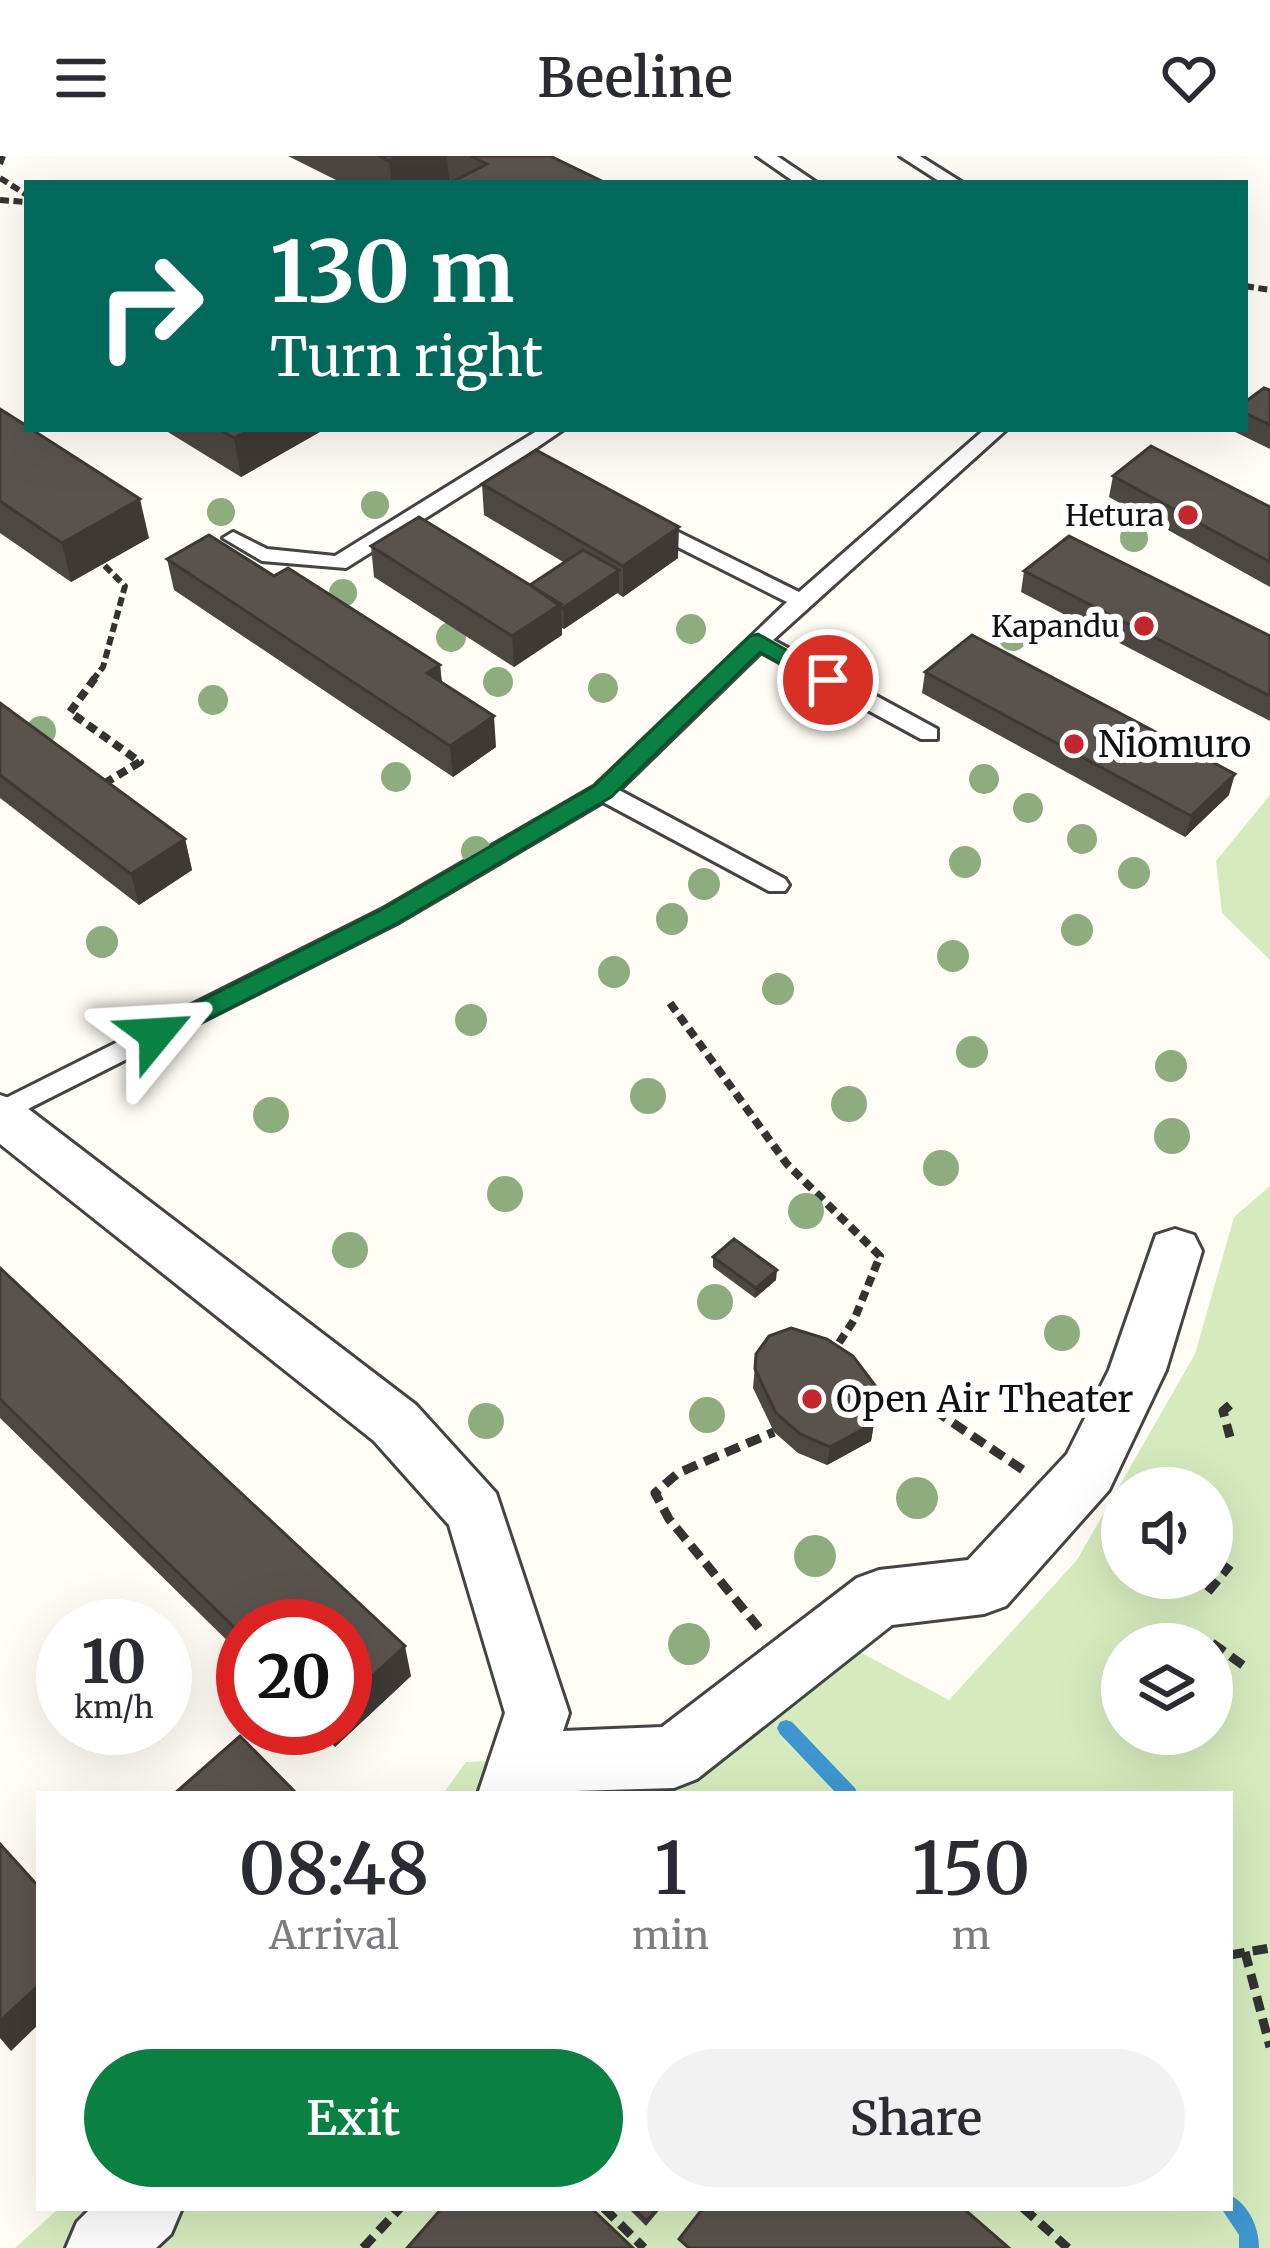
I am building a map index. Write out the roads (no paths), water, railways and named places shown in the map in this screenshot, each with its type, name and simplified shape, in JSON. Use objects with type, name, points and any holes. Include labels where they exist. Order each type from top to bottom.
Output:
[{"type":"street","points":[[0,1114],[395,1423],[475,1512],[537,1713],[516,1779],[674,1757],[879,1598],[984,1586],[1088,1472],[1137,1370],[1175,1251]]},
{"type":"street","points":[[103,2248],[142,2211]]},
{"type":"lane","points":[[765,156],[803,180]]},
{"type":"lane","points":[[908,156],[949,180]]},
{"type":"lane","points":[[233,538],[262,555],[339,563],[549,432]]},
{"type":"lane","points":[[0,1114],[390,916],[603,792],[801,601],[994,432]]},
{"type":"lane","points":[[512,455],[574,487]]},
{"type":"lane","points":[[635,518],[801,601]]},
{"type":"lane","points":[[758,641],[929,734]]},
{"type":"lane","points":[[603,792],[777,885]]},
{"type":"waterway","points":[[786,1728],[846,1791]]},
{"type":"waterway","points":[[1233,2209],[1249,2232],[1249,2248]]},
{"type":"place","name":"Hetura","points":[[1188,515]]},
{"type":"place","name":"Kapandu","points":[[1144,626]]},
{"type":"place","name":"Niomuro","points":[[1074,744]]},
{"type":"place","name":"Open Air Theater","points":[[812,1399]]}]
